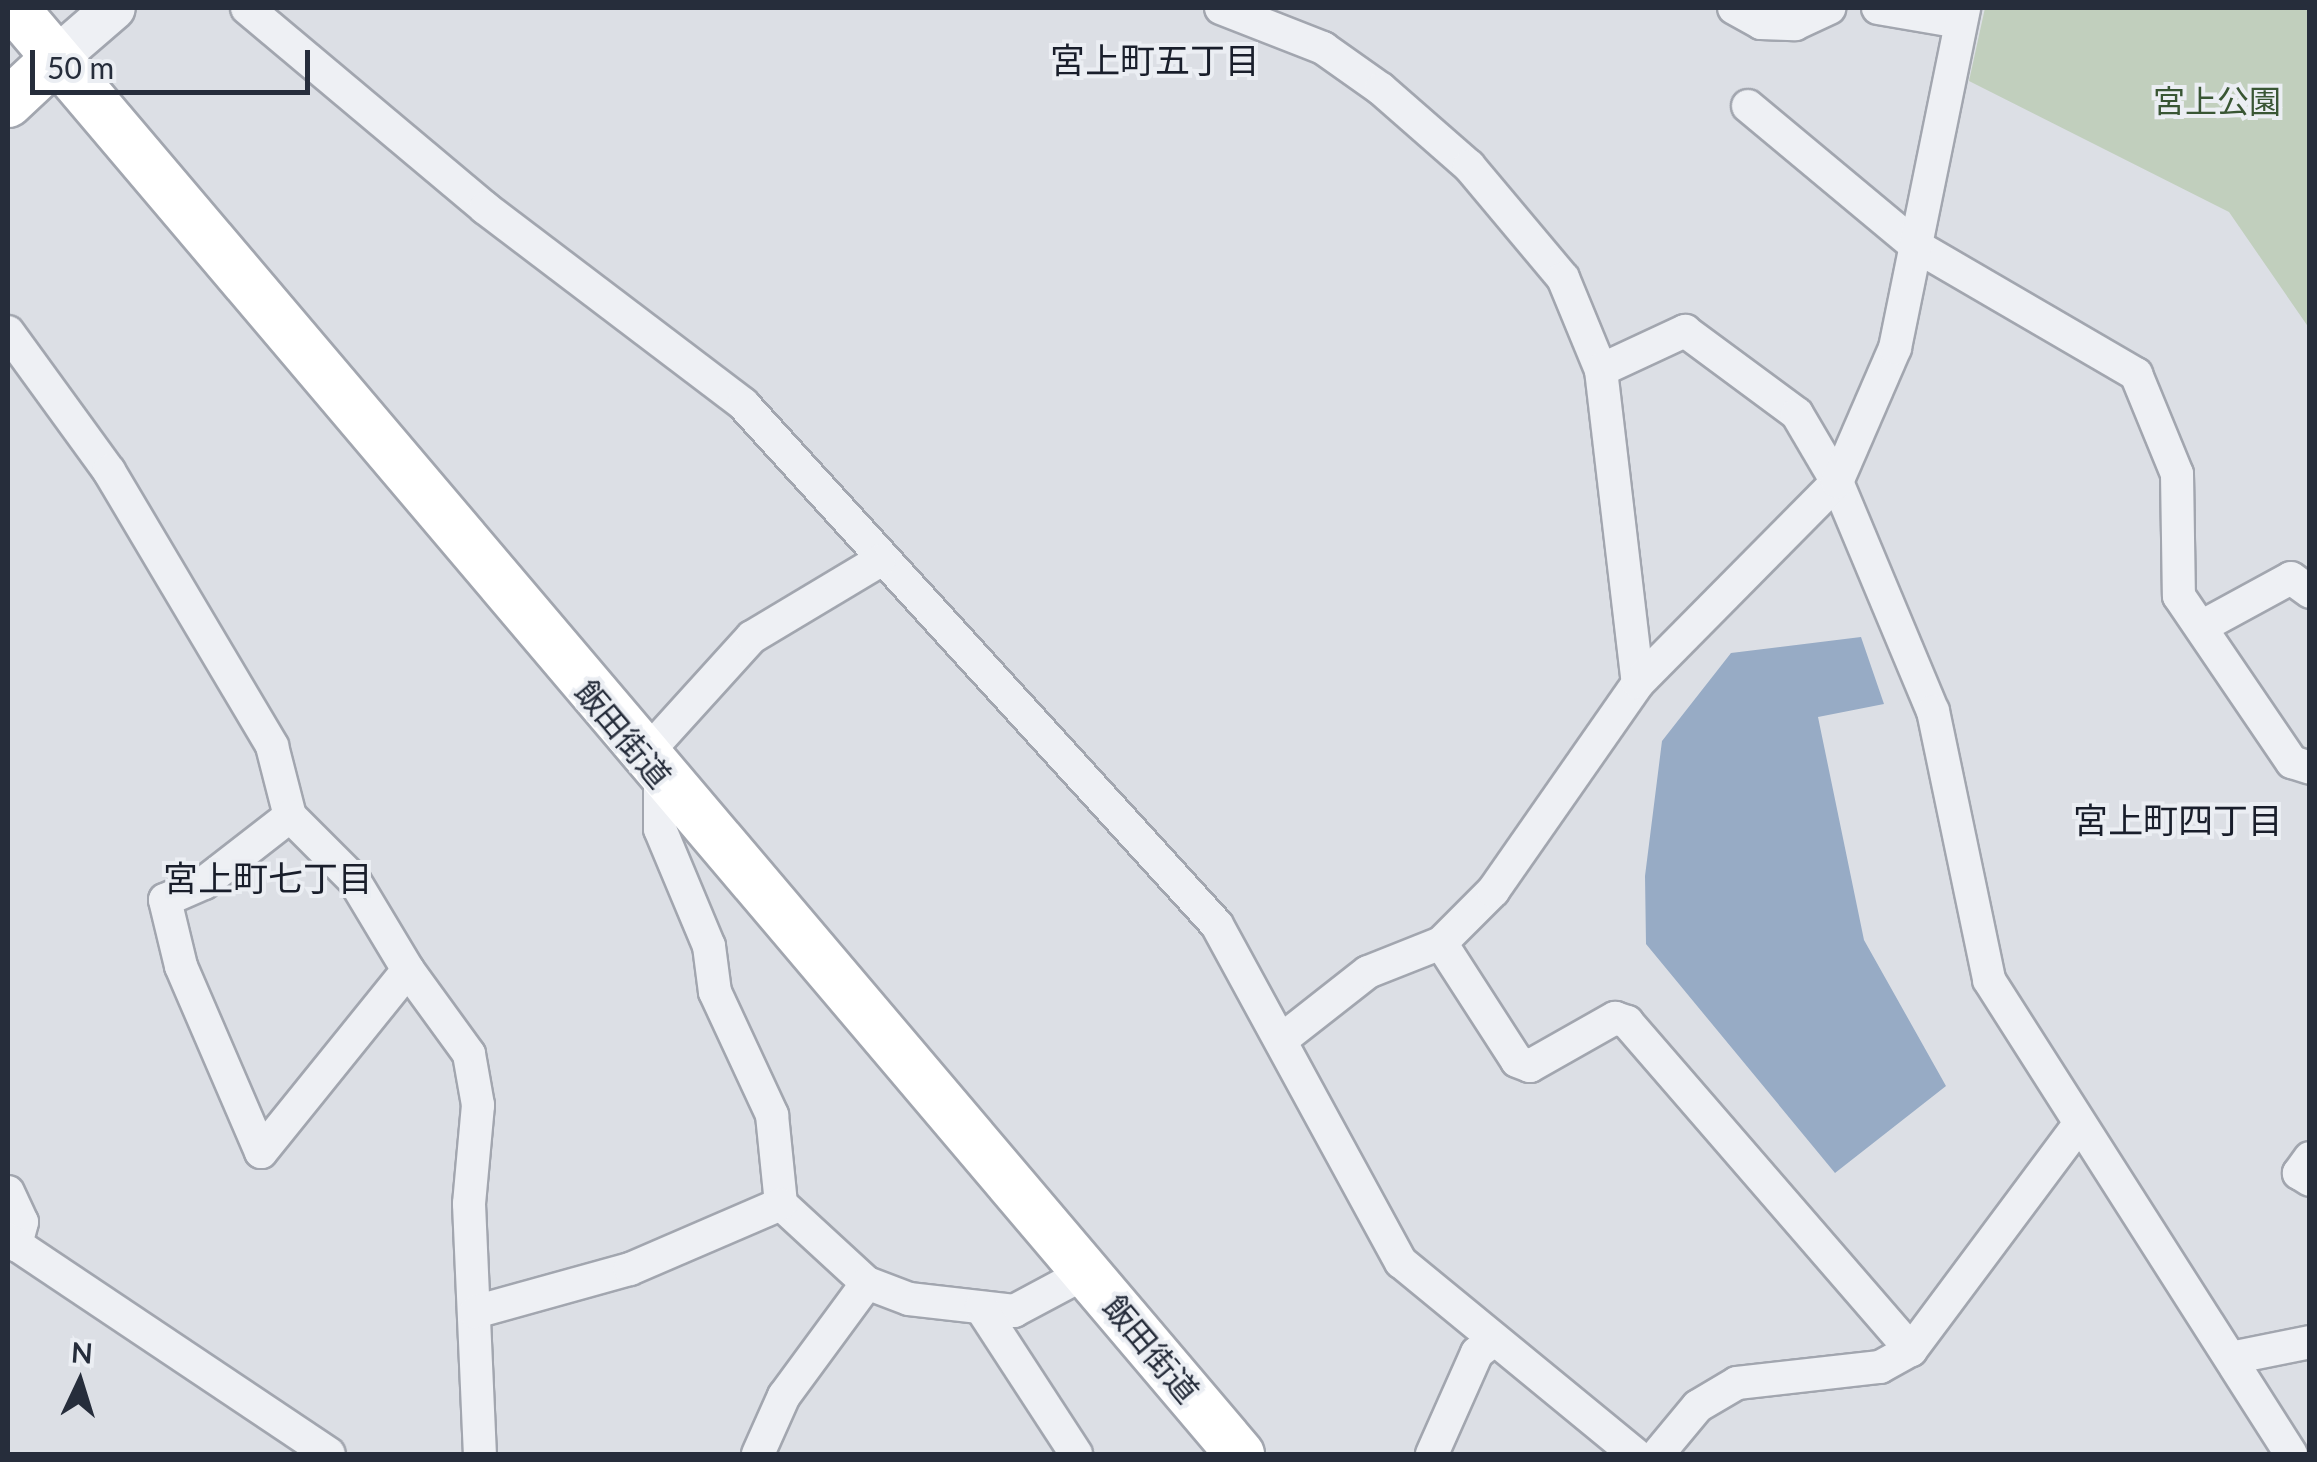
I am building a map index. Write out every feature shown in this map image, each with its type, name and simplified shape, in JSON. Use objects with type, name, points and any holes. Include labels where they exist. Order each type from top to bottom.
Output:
[{"type":"main road","name":"飯田街道","points":[[14,8],[651,768],[1240,1454]]},
{"type":"main road","points":[[8,103],[54,60]]},
{"type":"street","points":[[54,60],[114,8]]},
{"type":"street","points":[[247,8],[484,208],[714,374],[879,561],[1217,925],[1285,1037],[1401,1262],[1492,1342],[1636,1454]]},
{"type":"street","points":[[1221,8],[1322,48],[1469,166],[1563,278],[1601,370],[1638,683]]},
{"type":"street","points":[[1734,8],[1761,23],[1796,24],[1830,8]]},
{"type":"street","points":[[1285,1037],[1368,972],[1441,942],[1558,808],[1638,683],[1836,482],[1895,348],[1962,14],[1878,8]]},
{"type":"street","points":[[1748,106],[1916,246],[2136,374],[2171,450],[2176,580],[2201,627],[2292,762],[2310,768]]},
{"type":"street","points":[[1601,370],[1685,331],[1700,337],[1787,398],[1836,482],[1933,710],[1976,950],[2077,1127],[2291,1454]]},
{"type":"street","points":[[8,332],[108,471],[272,746],[290,816],[354,880],[408,970],[470,1054],[480,1454]]},
{"type":"street","points":[[879,561],[752,637],[651,768],[660,829],[709,946],[715,992],[772,1115],[781,1204],[867,1283],[981,1308],[1038,1305],[1086,1272]]},
{"type":"street","points":[[2201,627],[2291,578],[2310,592]]},
{"type":"street","points":[[290,816],[204,884],[165,900],[181,966],[261,1152],[408,970]]},
{"type":"street","points":[[1441,942],[1517,1061],[1530,1066],[1615,1018],[1627,1022],[1911,1350]]},
{"type":"street","points":[[1658,1454],[1698,1406],[1737,1384],[1880,1367],[1911,1350],[2077,1127]]},
{"type":"street","points":[[2310,1158],[2300,1172],[2310,1180]]},
{"type":"street","points":[[8,1192],[22,1222],[12,1242],[320,1452]]},
{"type":"street","points":[[475,1312],[630,1269],[781,1204]]},
{"type":"street","points":[[758,1454],[784,1396],[867,1283]]},
{"type":"street","points":[[981,1308],[1076,1454]]},
{"type":"street","points":[[1432,1454],[1477,1354],[1492,1342]]},
{"type":"street","points":[[2231,1358],[2310,1342]]},
{"type":"green space","name":"宮上公園","points":[[1985,8],[2309,8],[2309,328],[2229,212],[1969,81]]},
{"type":"water","points":[[1861,637],[1884,704],[1818,717],[1864,940],[1946,1086],[1835,1173],[1646,944],[1645,876],[1662,741],[1731,653]]},
{"type":"district","name":"宮上町五丁目","points":[[1155,59]]},
{"type":"district","name":"宮上町四丁目","points":[[2178,819]]},
{"type":"district","name":"宮上町七丁目","points":[[268,877]]}]
